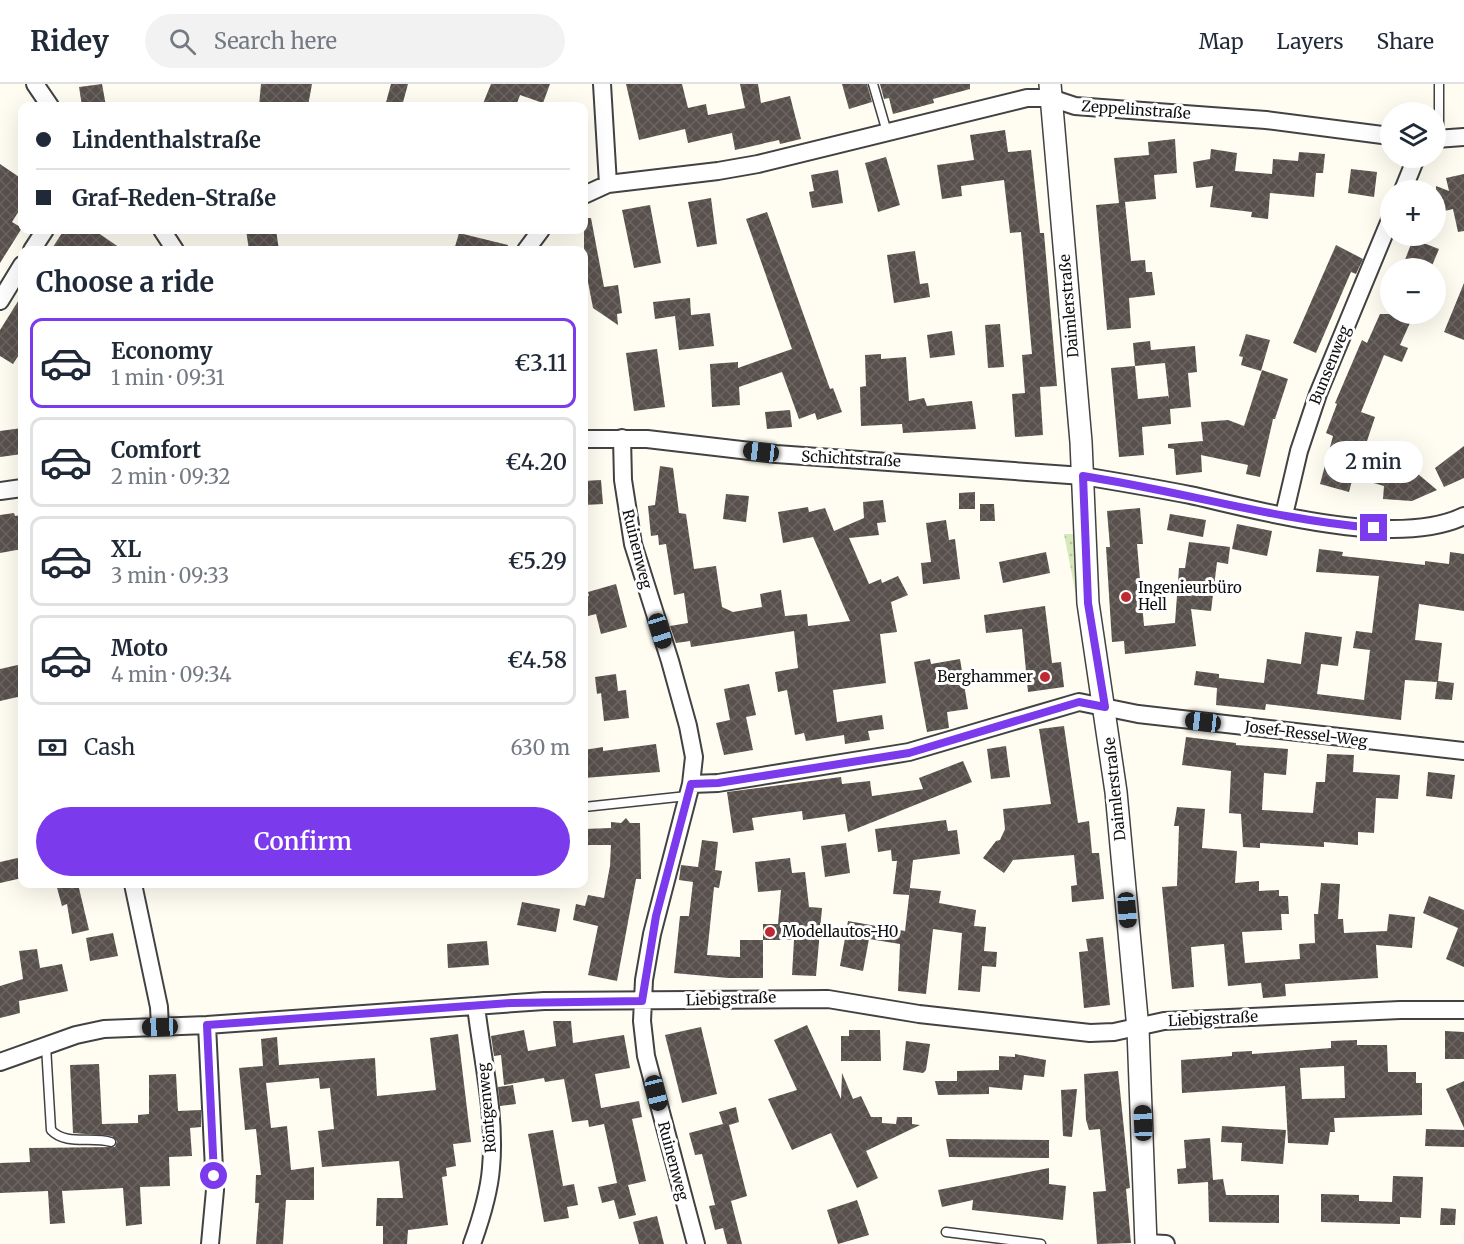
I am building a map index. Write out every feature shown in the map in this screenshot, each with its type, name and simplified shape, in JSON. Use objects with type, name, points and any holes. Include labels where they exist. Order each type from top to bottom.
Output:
[{"type":"street","points":[[35,84],[47,102]]},
{"type":"street","points":[[602,84],[608,184]]},
{"type":"street","name":"Zeppelinstraße","points":[[588,193],[608,184],[733,169],[1050,91],[1075,106],[1266,120],[1380,135]]},
{"type":"street","name":"Daimlerstraße","points":[[1050,91],[1083,476],[1088,603],[1116,792],[1138,1029],[1152,1244]]},
{"type":"street","points":[[1446,138],[1464,136]]},
{"type":"street","name":"Bunsenweg","points":[[1284,515],[1299,451],[1315,402],[1380,243]]},
{"type":"street","points":[[0,301],[18,272]]},
{"type":"street","name":"Schichtstraße","points":[[588,439],[622,438],[776,454],[1083,476],[1133,483],[1284,515],[1344,525],[1400,528],[1443,525],[1464,516]]},
{"type":"street","name":"Ruinenweg","points":[[622,438],[626,513],[633,544],[688,726],[694,757],[689,790],[652,934],[642,1001],[646,1056],[696,1244]]},
{"type":"street","points":[[0,491],[18,489]]},
{"type":"street","name":"Josef-Ressel-Weg","points":[[689,790],[718,783],[909,753],[1079,702],[1138,714],[1312,736],[1464,751]]},
{"type":"street","points":[[134,888],[159,1007],[160,1027]]},
{"type":"street","name":"Liebigstraße","points":[[0,1062],[46,1045],[104,1029],[207,1025],[544,1001],[828,999],[919,1014],[1054,1030],[1102,1032],[1138,1029],[1164,1021],[1379,1011],[1464,1010]]},
{"type":"street","name":"Röntgenweg","points":[[472,1244],[485,1204],[491,1165],[490,1122],[476,1006]]},
{"type":"street","points":[[207,1025],[215,1190],[210,1244]]},
{"type":"lane","points":[[873,84],[887,132]]},
{"type":"lane","points":[[1438,102],[1439,84]]},
{"type":"lane","points":[[588,806],[689,790]]},
{"type":"lane","points":[[46,1045],[51,1130],[68,1139],[98,1138],[111,1142]]},
{"type":"lane","points":[[946,1232],[1041,1244]]},
{"type":"green space","points":[[1064,534],[1075,534],[1078,593],[1076,595]]},
{"type":"building","points":[[102,84],[105,102],[81,102],[79,87]]},
{"type":"building","points":[[261,84],[312,84],[309,102],[259,102]]},
{"type":"building","points":[[391,84],[408,84],[403,102],[386,102]]},
{"type":"building","points":[[491,84],[550,84],[543,102],[520,95],[517,102],[484,102]]},
{"type":"building","points":[[626,84],[682,84],[688,108],[706,104],[708,115],[745,108],[740,84],[758,84],[761,103],[790,96],[801,139],[780,144],[779,140],[735,150],[732,133],[688,143],[685,129],[639,140]]},
{"type":"building","points":[[842,84],[867,84],[872,102],[849,109]]},
{"type":"building","points":[[880,84],[970,84],[970,89],[933,99],[934,103],[893,114],[889,98],[884,99]]},
{"type":"building","points":[[1005,130],[1008,152],[1031,150],[1040,233],[1044,233],[1057,386],[1040,387],[1043,435],[1015,437],[1012,394],[1025,393],[1022,355],[1032,354],[1021,232],[1010,233],[1004,180],[961,186],[962,196],[942,199],[937,165],[974,160],[970,135]]},
{"type":"building","points":[[1175,139],[1177,173],[1154,175],[1156,199],[1125,202],[1131,261],[1145,260],[1146,272],[1152,272],[1155,295],[1129,298],[1131,328],[1107,330],[1096,205],[1119,203],[1114,158],[1149,155],[1148,142]]},
{"type":"building","points":[[1211,149],[1237,153],[1235,171],[1272,174],[1273,159],[1298,161],[1299,152],[1325,154],[1323,173],[1316,173],[1314,197],[1270,193],[1268,219],[1251,217],[1252,212],[1210,207],[1213,186],[1196,188],[1193,162],[1210,159]]},
{"type":"building","points":[[886,157],[900,205],[878,212],[865,163]]},
{"type":"building","points":[[0,164],[18,176],[18,212],[12,222],[18,226],[18,234],[0,263]]},
{"type":"building","points":[[1351,169],[1377,172],[1374,197],[1348,193]]},
{"type":"building","points":[[838,170],[843,203],[812,208],[809,192],[814,191],[811,175]]},
{"type":"building","points":[[1464,174],[1464,231],[1458,232],[1453,209],[1446,211],[1446,190],[1449,191],[1446,178]]},
{"type":"building","points":[[711,198],[717,244],[697,247],[688,202]]},
{"type":"building","points":[[650,205],[661,263],[634,268],[622,210]]},
{"type":"building","points":[[767,212],[830,389],[833,388],[842,412],[817,420],[815,413],[799,419],[782,372],[739,387],[740,405],[712,407],[710,364],[738,362],[738,368],[792,349],[746,219]]},
{"type":"building","points":[[588,218],[591,218],[604,287],[618,285],[622,313],[617,314],[618,325],[593,308],[588,282],[588,246],[584,246],[584,234],[588,234]]},
{"type":"building","points":[[61,234],[100,234],[117,246],[54,246]]},
{"type":"building","points":[[247,234],[277,234],[278,246],[248,246]]},
{"type":"building","points":[[459,234],[508,245],[508,246],[455,246]]},
{"type":"building","points":[[1336,245],[1363,259],[1356,274],[1351,272],[1316,353],[1293,343]]},
{"type":"building","points":[[1410,246],[1431,246],[1439,249],[1435,258],[1406,258]]},
{"type":"building","points":[[915,251],[920,284],[928,283],[930,297],[894,303],[887,255]]},
{"type":"building","points":[[1464,283],[1464,340],[1444,332]]},
{"type":"building","points":[[690,298],[691,315],[710,313],[714,346],[679,350],[675,316],[655,319],[653,302]]},
{"type":"building","points":[[18,301],[18,356],[13,364],[0,356],[0,330]]},
{"type":"building","points":[[1380,314],[1380,324],[1409,324],[1400,345],[1408,348],[1402,362],[1384,355],[1361,412],[1375,417],[1367,441],[1386,447],[1437,490],[1412,501],[1383,499],[1384,486],[1353,477],[1349,492],[1320,484],[1333,436],[1326,433],[1337,404],[1335,403],[1362,340],[1367,343]]},
{"type":"building","points":[[1000,324],[1004,367],[988,368],[985,325]]},
{"type":"building","points":[[952,331],[955,355],[930,358],[927,335]]},
{"type":"building","points":[[1246,334],[1270,340],[1261,371],[1241,365],[1243,357],[1239,356]]},
{"type":"building","points":[[1150,341],[1151,350],[1195,346],[1197,372],[1188,373],[1191,407],[1170,409],[1171,424],[1142,427],[1144,455],[1119,457],[1111,368],[1135,366],[1133,343]],"holes":[[[1165,363],[1169,399],[1168,396],[1138,399],[1135,366]]]},
{"type":"building","points":[[657,349],[665,407],[634,411],[626,353]]},
{"type":"building","points":[[881,354],[881,359],[906,357],[909,401],[924,398],[927,406],[972,401],[976,429],[903,433],[902,424],[861,426],[860,387],[866,386],[865,355]]},
{"type":"building","points":[[1262,370],[1288,379],[1275,419],[1273,419],[1260,477],[1246,474],[1248,465],[1201,455],[1202,472],[1176,475],[1174,449],[1168,448],[1168,444],[1203,441],[1201,422],[1228,420],[1244,426]]},
{"type":"building","points":[[790,410],[792,427],[767,429],[765,412]]},
{"type":"building","points":[[18,429],[18,455],[0,457],[0,431]]},
{"type":"building","points":[[1464,446],[1464,478],[1444,487],[1435,468]]},
{"type":"building","points":[[660,466],[673,468],[679,513],[686,514],[694,569],[716,566],[722,607],[733,612],[762,607],[760,594],[781,590],[785,616],[807,614],[808,626],[850,621],[813,537],[783,543],[778,512],[808,507],[809,512],[825,508],[834,531],[864,518],[863,502],[883,500],[886,522],[877,523],[879,535],[849,538],[869,584],[881,579],[882,583],[898,576],[908,595],[891,602],[897,632],[880,634],[886,683],[833,690],[837,722],[882,715],[884,729],[868,731],[870,740],[845,744],[844,735],[806,741],[804,733],[795,735],[787,690],[778,692],[775,672],[798,668],[794,631],[691,647],[690,641],[676,643],[670,626],[688,623],[684,593],[674,595],[666,544],[659,545],[658,535],[651,536],[648,506],[655,505]]},
{"type":"building","points":[[601,480],[603,504],[588,505],[588,481]]},
{"type":"building","points":[[975,492],[975,509],[959,509],[959,493]]},
{"type":"building","points":[[726,494],[749,496],[746,522],[723,519]]},
{"type":"building","points":[[980,504],[994,504],[995,521],[980,521]]},
{"type":"building","points":[[1140,508],[1143,544],[1137,544],[1144,626],[1175,623],[1179,568],[1185,568],[1189,542],[1230,547],[1228,564],[1217,562],[1211,611],[1191,609],[1196,646],[1125,654],[1124,641],[1112,642],[1106,547],[1110,547],[1107,511]]},
{"type":"building","points":[[14,513],[15,516],[18,516],[18,550],[0,553],[0,515]]},
{"type":"building","points":[[1170,514],[1206,520],[1203,537],[1167,530]]},
{"type":"building","points":[[946,520],[949,540],[955,539],[960,579],[923,584],[921,563],[931,562],[926,523]]},
{"type":"building","points":[[1237,524],[1272,531],[1267,556],[1232,549]]},
{"type":"building","points":[[1319,549],[1343,552],[1342,556],[1425,565],[1425,561],[1449,564],[1450,552],[1464,554],[1464,611],[1419,604],[1415,640],[1442,643],[1438,681],[1454,683],[1452,700],[1435,699],[1437,682],[1405,680],[1401,720],[1266,704],[1265,710],[1216,705],[1217,688],[1194,685],[1196,671],[1219,674],[1219,678],[1264,683],[1267,659],[1301,664],[1305,632],[1342,637],[1338,666],[1321,664],[1317,694],[1364,700],[1370,650],[1353,648],[1356,631],[1372,633],[1379,576],[1316,572]]},
{"type":"building","points":[[1046,552],[1050,573],[1003,583],[999,562]]},
{"type":"building","points":[[616,584],[627,627],[601,634],[596,614],[588,616],[588,592]]},
{"type":"building","points":[[1045,606],[1052,663],[1061,662],[1064,687],[1028,692],[1022,629],[986,633],[984,615]]},
{"type":"building","points":[[930,659],[931,664],[960,659],[968,709],[947,712],[949,728],[927,732],[914,662]]},
{"type":"building","points":[[18,665],[18,697],[0,701],[0,669]]},
{"type":"building","points":[[616,674],[618,691],[626,690],[629,718],[604,721],[601,693],[597,694],[595,677]]},
{"type":"building","points":[[749,684],[756,715],[746,717],[753,750],[724,755],[716,723],[730,720],[724,689]]},
{"type":"building","points":[[1064,726],[1078,823],[1089,821],[1092,853],[1099,853],[1104,899],[1072,902],[1071,886],[1077,885],[1074,855],[1013,860],[1004,873],[983,858],[996,841],[1000,840],[1005,829],[1003,809],[1051,804],[1039,729]]},
{"type":"building","points":[[1186,737],[1236,743],[1236,745],[1288,749],[1286,775],[1264,773],[1262,810],[1313,813],[1316,782],[1325,782],[1327,754],[1354,755],[1353,772],[1400,775],[1398,799],[1376,798],[1374,833],[1358,832],[1358,845],[1324,842],[1324,847],[1260,843],[1260,848],[1243,847],[1241,814],[1229,813],[1231,771],[1182,765]]},
{"type":"building","points":[[656,744],[660,772],[588,778],[588,749],[603,747],[603,751]]},
{"type":"building","points":[[1006,746],[1010,777],[991,779],[987,749]]},
{"type":"building","points":[[963,761],[972,782],[848,832],[845,814],[803,820],[802,811],[752,818],[754,830],[733,833],[727,792],[841,777],[842,784],[870,781],[872,796],[923,789],[919,778]]},
{"type":"building","points":[[1428,772],[1455,775],[1452,799],[1426,796]]},
{"type":"building","points":[[1177,807],[1205,809],[1202,848],[1237,851],[1235,883],[1259,881],[1259,891],[1279,890],[1279,896],[1288,896],[1289,914],[1281,914],[1282,930],[1242,932],[1245,963],[1300,959],[1299,944],[1315,943],[1314,914],[1318,914],[1321,883],[1340,884],[1338,919],[1343,919],[1344,933],[1387,931],[1389,914],[1415,917],[1412,948],[1376,945],[1378,978],[1285,984],[1286,996],[1263,998],[1261,983],[1228,986],[1224,944],[1191,947],[1194,987],[1172,989],[1162,887],[1177,886],[1179,826],[1174,826]]},
{"type":"building","points":[[626,818],[630,823],[640,823],[641,879],[636,879],[617,981],[588,975],[598,926],[573,920],[576,904],[585,906],[588,895],[604,898],[610,866],[611,845],[588,845],[588,829],[611,828],[611,822],[621,823]]},
{"type":"building","points":[[946,820],[948,831],[957,830],[960,854],[913,860],[909,895],[893,894],[897,861],[892,861],[891,850],[878,852],[875,829]]},
{"type":"building","points":[[702,840],[718,842],[715,870],[722,871],[719,888],[714,887],[707,955],[740,957],[740,940],[763,940],[763,978],[728,978],[674,973],[680,916],[689,916],[693,882],[679,880],[681,865],[698,867]]},
{"type":"building","points":[[846,843],[850,873],[825,877],[821,846]]},
{"type":"building","points":[[18,858],[18,879],[0,883],[0,862]]},
{"type":"building","points":[[790,858],[792,873],[805,872],[809,907],[822,908],[816,976],[792,975],[794,940],[763,940],[763,924],[778,924],[781,890],[758,892],[755,862]]},
{"type":"building","points":[[57,888],[79,888],[89,930],[72,934],[67,904],[62,906]]},
{"type":"building","points":[[910,888],[941,891],[939,903],[976,910],[974,926],[986,927],[984,951],[997,952],[996,967],[982,966],[980,992],[958,990],[962,933],[933,929],[926,994],[898,991],[900,944],[869,939],[863,971],[840,966],[848,921],[905,931]]},
{"type":"building","points":[[1429,896],[1464,910],[1464,967],[1446,959],[1458,928],[1423,913]]},
{"type":"building","points":[[522,902],[560,909],[556,932],[517,925]]},
{"type":"building","points":[[113,933],[118,956],[90,961],[86,938]]},
{"type":"building","points":[[1103,937],[1110,1005],[1084,1008],[1079,952],[1088,951],[1086,939]]},
{"type":"building","points":[[487,941],[489,965],[448,968],[447,944]]},
{"type":"building","points":[[37,949],[40,968],[62,964],[68,991],[19,1001],[20,1013],[0,1018],[0,986],[23,979],[19,951]]},
{"type":"building","points":[[553,1021],[571,1021],[573,1043],[624,1035],[630,1068],[595,1074],[601,1108],[639,1101],[642,1117],[632,1119],[646,1181],[628,1185],[636,1215],[619,1219],[614,1200],[602,1203],[598,1187],[617,1183],[604,1124],[589,1127],[588,1120],[572,1122],[564,1079],[545,1082],[544,1078],[504,1085],[501,1055],[494,1056],[491,1036],[524,1030],[528,1051],[556,1046]]},
{"type":"building","points":[[807,1025],[841,1099],[842,1073],[853,1099],[861,1096],[871,1117],[882,1117],[882,1123],[896,1124],[897,1117],[912,1117],[912,1124],[920,1125],[866,1151],[878,1178],[857,1188],[831,1133],[792,1150],[768,1099],[797,1090],[774,1040]]},
{"type":"building","points":[[701,1027],[717,1094],[682,1103],[665,1035]]},
{"type":"building","points":[[849,1030],[880,1030],[881,1061],[841,1061],[841,1036],[849,1036]]},
{"type":"building","points":[[1445,1031],[1464,1032],[1464,1059],[1445,1059]]},
{"type":"building","points":[[458,1034],[471,1142],[453,1144],[456,1166],[446,1168],[447,1176],[442,1177],[448,1225],[408,1230],[407,1244],[383,1244],[383,1226],[376,1226],[377,1198],[403,1198],[399,1161],[322,1167],[318,1131],[334,1129],[330,1088],[320,1089],[319,1078],[266,1083],[271,1128],[287,1126],[291,1170],[314,1167],[314,1200],[286,1200],[283,1244],[256,1244],[259,1203],[255,1203],[256,1175],[261,1175],[256,1129],[245,1130],[239,1068],[263,1066],[261,1039],[277,1037],[279,1065],[375,1058],[377,1096],[436,1090],[430,1038]]},
{"type":"building","points":[[1357,1040],[1357,1045],[1387,1045],[1388,1072],[1416,1072],[1416,1083],[1422,1083],[1422,1115],[1334,1118],[1335,1132],[1330,1132],[1328,1145],[1288,1143],[1285,1086],[1182,1093],[1181,1060],[1232,1056],[1232,1052],[1252,1051],[1252,1054],[1331,1048],[1331,1041]],"holes":[[[1344,1066],[1345,1098],[1302,1099],[1300,1068]]]},
{"type":"building","points":[[906,1041],[930,1044],[926,1070],[923,1073],[903,1070]]},
{"type":"building","points":[[1015,1054],[1046,1060],[1044,1077],[1024,1075],[1022,1090],[989,1087],[989,1094],[938,1095],[935,1081],[957,1081],[957,1071],[999,1070],[999,1056],[1015,1057]]},
{"type":"building","points":[[99,1064],[102,1124],[138,1123],[138,1115],[149,1114],[149,1075],[176,1074],[178,1111],[201,1110],[201,1127],[190,1128],[192,1156],[169,1157],[170,1186],[140,1187],[142,1224],[126,1226],[123,1188],[62,1191],[65,1223],[50,1224],[48,1191],[0,1193],[0,1163],[30,1162],[29,1148],[115,1147],[117,1141],[112,1136],[73,1133],[70,1065]]},
{"type":"building","points":[[1118,1071],[1130,1188],[1126,1189],[1131,1243],[1097,1244],[1093,1192],[1106,1191],[1100,1129],[1089,1130],[1086,1120],[1084,1074]]},
{"type":"building","points":[[1464,1081],[1464,1128],[1446,1089]]},
{"type":"building","points":[[513,1085],[516,1104],[500,1106],[498,1087]]},
{"type":"building","points":[[1077,1089],[1072,1137],[1063,1136],[1061,1090]]},
{"type":"building","points":[[736,1107],[739,1122],[729,1125],[747,1196],[731,1201],[742,1244],[727,1244],[723,1228],[715,1230],[709,1206],[715,1205],[702,1154],[695,1155],[689,1133],[723,1124],[719,1112]]},
{"type":"building","points":[[1222,1126],[1286,1130],[1283,1164],[1241,1161],[1242,1143],[1221,1142]]},
{"type":"building","points":[[1426,1129],[1464,1130],[1464,1147],[1425,1146]]},
{"type":"building","points":[[553,1130],[563,1186],[574,1184],[578,1205],[567,1207],[569,1218],[544,1222],[528,1134]]},
{"type":"building","points":[[1210,1138],[1213,1180],[1223,1179],[1226,1195],[1279,1195],[1279,1223],[1209,1222],[1208,1182],[1178,1184],[1177,1169],[1186,1168],[1184,1140]]},
{"type":"building","points":[[946,1139],[1049,1140],[1049,1158],[949,1157]]},
{"type":"building","points":[[1049,1168],[1049,1184],[1066,1186],[1063,1220],[972,1210],[973,1200],[942,1207],[938,1190]]},
{"type":"building","points":[[1393,1176],[1423,1177],[1421,1218],[1400,1217],[1400,1224],[1321,1222],[1321,1194],[1359,1195],[1359,1201],[1392,1202]]},
{"type":"building","points":[[857,1200],[869,1235],[838,1244],[827,1210]]},
{"type":"building","points":[[1441,1208],[1456,1209],[1455,1225],[1440,1225]]},
{"type":"building","points":[[657,1216],[664,1244],[639,1244],[633,1222]]},
{"type":"place","name":"Ingenieurbüro Hell","points":[[1126,597]]},
{"type":"place","name":"Berghammer","points":[[1045,677]]},
{"type":"place","name":"Modellautos-H0","points":[[770,932]]},
{"type":"route","points":[[214,1176],[207,1025],[544,1001],[642,1001],[647,958],[664,880],[691,784],[718,783],[909,753],[1079,702],[1105,707],[1095,657],[1088,603],[1083,476],[1133,483],[1310,521],[1374,528]]}]
